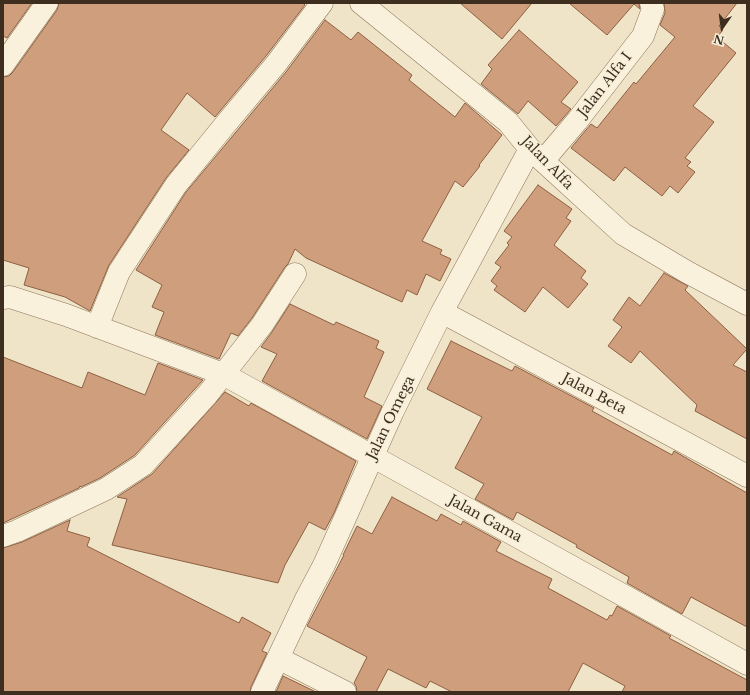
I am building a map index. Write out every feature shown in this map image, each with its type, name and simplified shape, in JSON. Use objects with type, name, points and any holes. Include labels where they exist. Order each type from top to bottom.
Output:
[{"type":"street","points":[[3,66],[47,3]]},
{"type":"street","points":[[97,327],[120,272],[176,185],[276,64],[322,3]]},
{"type":"street","name":"Jalan Alfa","points":[[361,3],[508,122],[536,155],[623,234],[747,304]]},
{"type":"street","name":"Jalan Alfa I","points":[[536,155],[577,121],[643,36],[653,10],[651,3]]},
{"type":"street","name":"Jalan Omega","points":[[262,692],[324,565],[372,456],[442,312],[536,155]]},
{"type":"street","points":[[3,536],[17,531],[106,488],[132,474],[144,465],[207,395],[262,325],[295,274]]},
{"type":"street","name":"Jalan Gama","points":[[3,298],[10,296],[66,315],[223,374],[747,664]]},
{"type":"street","name":"Jalan Beta","points":[[442,312],[747,476]]},
{"type":"street","points":[[278,658],[345,692]]},
{"type":"building","points":[[3,3],[32,3],[7,38],[3,36]]},
{"type":"building","points":[[59,3],[303,3],[305,5],[266,56],[215,117],[187,93],[161,130],[189,150],[166,178],[109,265],[90,311],[65,297],[24,285],[29,268],[3,260],[3,77],[9,76],[13,72],[57,10]]},
{"type":"building","points":[[460,3],[532,3],[502,39]]},
{"type":"building","points":[[569,3],[639,3],[640,9],[634,4],[607,35]]},
{"type":"building","points":[[664,3],[737,3],[719,26],[723,30],[717,37],[736,53],[693,106],[714,122],[685,158],[691,162],[687,166],[695,172],[678,193],[670,186],[662,196],[625,167],[614,181],[571,148],[591,124],[597,128],[634,82],[636,84],[675,37],[660,25],[665,13]]},
{"type":"building","points":[[325,20],[351,40],[358,32],[412,75],[409,80],[455,117],[465,103],[502,135],[463,187],[455,181],[422,241],[442,250],[440,254],[451,259],[440,281],[426,274],[417,295],[407,290],[402,302],[306,258],[295,249],[288,264],[252,318],[238,336],[231,333],[219,359],[155,335],[164,312],[152,307],[162,285],[136,270],[186,192],[286,72]]},
{"type":"building","points":[[519,30],[578,82],[561,102],[571,109],[556,126],[528,101],[518,114],[481,84],[492,69],[488,65]]},
{"type":"building","points":[[538,185],[572,209],[566,218],[571,221],[554,245],[586,271],[581,278],[588,284],[568,308],[543,287],[525,312],[494,290],[497,286],[491,281],[501,267],[495,263],[509,245],[507,243],[512,237],[504,231]]},
{"type":"building","points":[[664,273],[688,286],[685,290],[747,349],[733,365],[747,372],[747,439],[695,411],[697,405],[640,351],[631,363],[608,346],[622,327],[613,320],[629,297],[640,306]]},
{"type":"building","points":[[290,304],[334,325],[336,322],[379,341],[376,348],[384,352],[364,397],[382,406],[367,439],[262,381],[277,354],[261,347]]},
{"type":"building","points":[[451,341],[512,371],[515,366],[594,408],[592,411],[672,455],[674,451],[747,493],[747,627],[691,597],[682,614],[627,583],[629,577],[576,547],[577,545],[517,512],[513,520],[475,499],[484,484],[455,468],[482,417],[427,389]]},
{"type":"building","points":[[3,357],[82,388],[88,372],[145,395],[158,363],[203,380],[135,455],[100,478],[3,523]]},
{"type":"building","points":[[225,392],[249,406],[251,403],[356,461],[334,513],[325,530],[309,522],[285,565],[278,583],[112,545],[127,499],[117,497],[152,474]]},
{"type":"building","points":[[392,497],[437,521],[441,514],[461,525],[463,521],[501,542],[496,551],[552,579],[548,588],[607,620],[610,615],[612,616],[617,606],[671,636],[669,638],[747,680],[747,692],[622,692],[625,686],[583,663],[568,692],[452,692],[430,681],[426,688],[388,669],[376,692],[357,692],[354,683],[367,657],[307,626],[344,555],[357,526],[372,534]]},
{"type":"building","points":[[70,520],[67,531],[90,538],[87,546],[239,623],[242,617],[271,633],[262,651],[267,653],[250,692],[3,692],[3,548],[22,542]]},
{"type":"building","points":[[283,676],[316,692],[276,692]]}]
